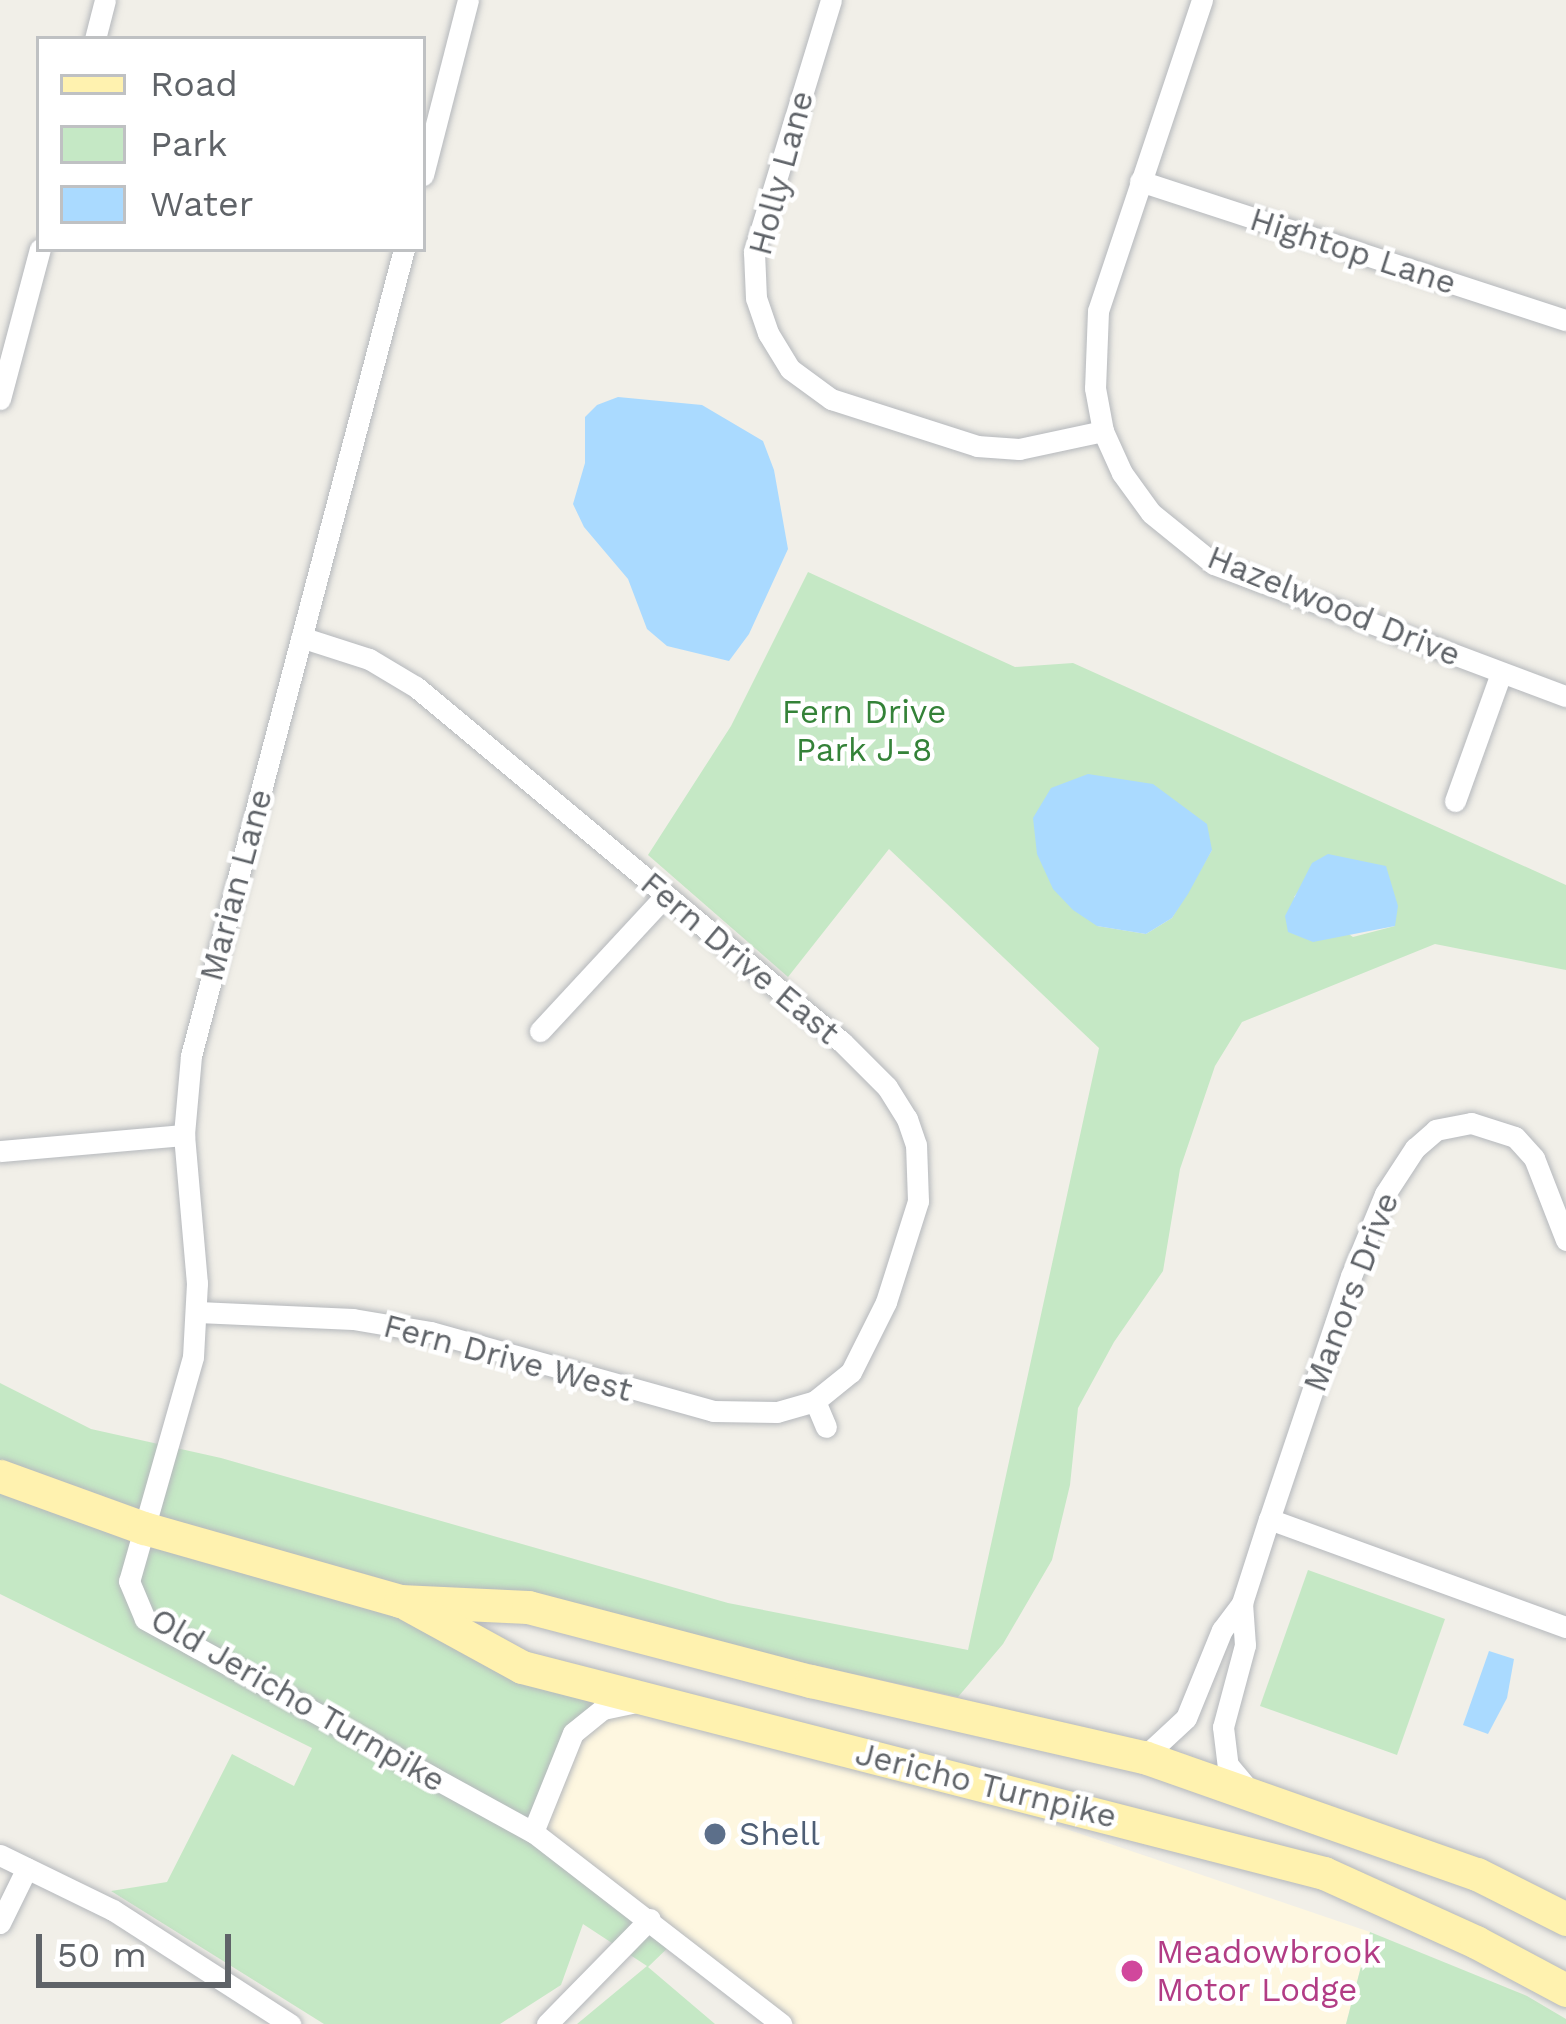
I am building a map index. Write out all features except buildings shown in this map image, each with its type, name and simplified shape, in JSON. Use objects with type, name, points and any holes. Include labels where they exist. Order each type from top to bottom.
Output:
[{"type":"main road","name":"Jericho Turnpike","points":[[0,1476],[144,1528],[400,1600],[528,1607],[812,1681],[1144,1757],[1248,1789],[1477,1874],[1566,1919]]},
{"type":"main road","name":"Jericho Turnpike","points":[[400,1600],[522,1667],[1324,1873],[1476,1942],[1566,1990]]},
{"type":"street","points":[[96,36],[105,0]]},
{"type":"street","points":[[426,163],[468,0]]},
{"type":"street","name":"Holly Lane","points":[[831,0],[754,252],[756,298],[790,369],[832,399],[946,439],[1019,449],[1103,430]]},
{"type":"street","name":"Hazelwood Drive","points":[[1202,0],[1097,311],[1095,388],[1103,430],[1122,473],[1151,513],[1214,564],[1566,696]]},
{"type":"street","name":"Hightop Lane","points":[[1141,181],[1566,320]]},
{"type":"street","points":[[0,399],[39,252]]},
{"type":"street","name":"Marian Lane","points":[[144,1528],[193,1357],[198,1312],[184,1135],[190,1056],[403,252]]},
{"type":"street","name":"Fern Drive East","points":[[301,638],[369,659],[416,687],[872,1072],[908,1119],[916,1145],[918,1201],[886,1302],[851,1372],[815,1401]]},
{"type":"street","points":[[1455,801],[1501,673]]},
{"type":"street","points":[[540,1031],[665,896]]},
{"type":"street","name":"Manors Drive","points":[[1144,1757],[1186,1718],[1222,1630],[1241,1603],[1351,1276],[1385,1194],[1414,1148],[1436,1130],[1471,1123],[1515,1137],[1540,1171],[1566,1240]]},
{"type":"street","points":[[0,1151],[184,1135]]},
{"type":"street","name":"Fern Drive West","points":[[198,1312],[353,1319],[431,1332],[713,1412],[777,1412],[815,1401]]},
{"type":"street","points":[[815,1401],[826,1426]]},
{"type":"street","points":[[1269,1519],[1566,1627]]},
{"type":"street","name":"Old Jericho Turnpike","points":[[144,1528],[129,1582],[145,1619],[532,1832],[781,2024]]},
{"type":"street","name":"Manors Drive","points":[[1241,1603],[1245,1645],[1223,1727],[1228,1765],[1248,1789]]},
{"type":"street","points":[[532,1832],[573,1732],[603,1709],[649,1700]]},
{"type":"street","points":[[0,1855],[113,1910],[283,2023]]},
{"type":"street","points":[[0,1923],[27,1868]]},
{"type":"street","points":[[547,2024],[650,1919]]},
{"type":"shaded area","points":[[650,1702],[866,1761],[1370,1932],[1346,2024],[784,2024],[535,1832],[563,1756],[603,1711]]},
{"type":"green space","name":"Fern Drive Park J-8","points":[[808,572],[1015,667],[1073,663],[1566,885],[1566,970],[1435,944],[1242,1022],[1215,1066],[1180,1169],[1163,1271],[1114,1342],[1078,1408],[1070,1485],[1052,1560],[1003,1644],[958,1697],[533,1603],[402,1600],[650,1702],[604,1711],[576,1734],[535,1831],[678,1938],[648,1967],[715,2024],[577,2024],[647,1966],[583,1924],[561,1985],[500,2024],[324,2024],[111,1891],[167,1882],[232,1754],[294,1786],[312,1748],[0,1594],[0,1383],[91,1429],[221,1458],[728,1603],[968,1650],[1099,1048],[889,849],[788,977],[648,855],[731,726]],"holes":[[[1212,850],[1172,918],[1146,934],[1097,926]],[[1304,884],[1395,926],[1353,937],[1294,897]]]},
{"type":"green space","points":[[1308,1570],[1445,1619],[1397,1755],[1260,1706]]},
{"type":"green space","points":[[1370,1932],[1527,1996],[1566,2019],[1566,2024],[1346,2024]]},
{"type":"water","points":[[618,397],[702,405],[763,441],[774,470],[788,549],[749,634],[729,661],[667,646],[647,629],[628,579],[584,527],[573,504],[585,463],[585,417],[597,405]]},
{"type":"water","points":[[1088,774],[1153,784],[1207,824],[1212,850],[1188,894],[1172,918],[1146,934],[1097,926],[1073,910],[1053,889],[1037,854],[1033,818],[1051,788]]},
{"type":"water","points":[[1328,854],[1386,866],[1398,906],[1395,926],[1313,942],[1288,932],[1285,916],[1312,863]]},
{"type":"water","points":[[1489,1651],[1514,1659],[1507,1698],[1488,1734],[1463,1725]]},
{"type":"place","name":"Shell","points":[[715,1834]]},
{"type":"place","name":"Meadowbrook Motor Lodge","points":[[1132,1971]]}]
